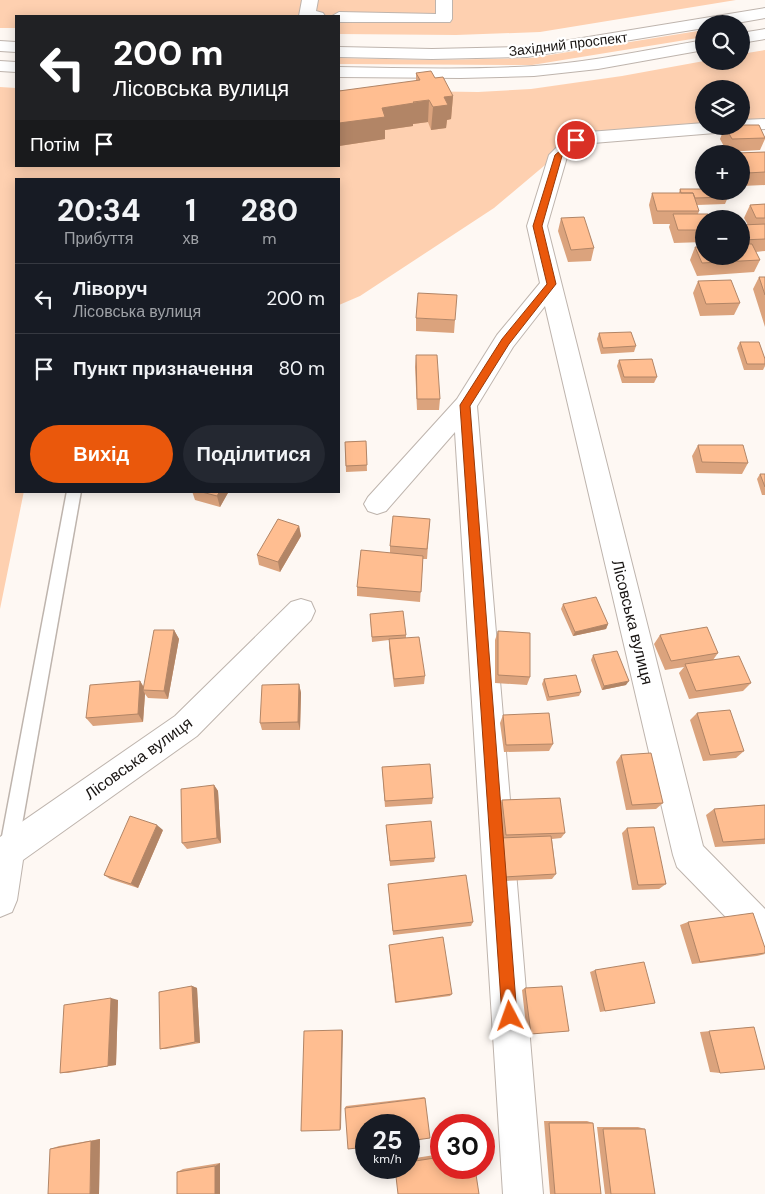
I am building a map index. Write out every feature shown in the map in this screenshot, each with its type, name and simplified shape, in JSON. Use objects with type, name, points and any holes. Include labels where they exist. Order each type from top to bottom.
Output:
[{"type":"street","points":[[307,15],[310,0]]},
{"type":"street","points":[[340,17],[444,19],[444,0]]},
{"type":"street","name":"Західний проспект","points":[[340,52],[432,54],[527,52],[765,13]]},
{"type":"street","points":[[750,36],[765,34]]},
{"type":"street","points":[[0,46],[15,47]]},
{"type":"street","name":"Західний проспект","points":[[340,72],[432,74],[534,71],[612,61],[695,47]]},
{"type":"street","points":[[0,66],[15,67]]},
{"type":"street","name":"Лісовська вулиця","points":[[765,124],[576,140],[558,155],[538,226],[689,855],[765,932]]},
{"type":"street","points":[[377,504],[465,405],[506,342],[551,284]]},
{"type":"street","points":[[465,405],[522,1194]]},
{"type":"street","name":"Лісовська вулиця","points":[[8,851],[186,726],[301,610]]},
{"type":"street","points":[[0,900],[8,851]]},
{"type":"lane","points":[[8,851],[74,493]]},
{"type":"shaded area","points":[[0,0],[736,0],[540,32],[456,35],[340,34],[340,15],[15,15],[15,28],[0,28]]},
{"type":"shaded area","points":[[695,31],[695,38],[532,65],[340,64],[340,58],[432,60],[531,58]]},
{"type":"shaded area","points":[[765,50],[765,124],[750,125],[750,80],[695,80],[695,130],[576,139],[494,208],[360,296],[340,305],[340,178],[15,178],[15,493],[24,493],[0,609],[0,87],[15,88],[15,167],[340,167],[340,90],[478,92],[531,89],[622,76],[695,63],[695,70],[750,70],[750,52]]},
{"type":"building","points":[[431,71],[435,78],[443,77],[453,96],[444,97],[448,105],[433,107],[429,100],[413,102],[382,108],[385,117],[340,123],[340,91],[420,80],[416,73]]},
{"type":"building","points":[[750,125],[759,125],[765,138],[732,139],[730,135],[750,135]]},
{"type":"building","points":[[765,152],[765,172],[750,173],[750,153]]},
{"type":"building","points":[[680,189],[695,189],[695,198],[693,193],[681,193]]},
{"type":"building","points":[[652,193],[693,193],[699,210],[695,211],[657,211]]},
{"type":"building","points":[[765,204],[765,218],[756,218],[750,205]]},
{"type":"building","points":[[673,214],[695,214],[695,230],[678,230]]},
{"type":"building","points":[[584,217],[594,248],[571,250],[561,218]]},
{"type":"building","points":[[765,224],[765,239],[750,240],[750,225]]},
{"type":"building","points":[[750,244],[752,244],[760,260],[750,261]]},
{"type":"building","points":[[759,277],[765,277],[765,295]]},
{"type":"building","points":[[731,280],[740,303],[706,304],[698,281]]},
{"type":"building","points":[[418,293],[457,295],[455,320],[416,318]]},
{"type":"building","points":[[631,332],[636,346],[603,348],[599,333]]},
{"type":"building","points":[[740,342],[759,342],[765,364],[747,364]]},
{"type":"building","points":[[416,355],[437,355],[440,399],[417,399]]},
{"type":"building","points":[[652,359],[657,377],[624,377],[619,360]]},
{"type":"building","points":[[366,441],[367,465],[346,466],[345,442]]},
{"type":"building","points":[[698,445],[743,445],[748,463],[702,462]]},
{"type":"building","points":[[760,474],[765,474],[765,487]]},
{"type":"building","points":[[206,493],[219,493],[217,496]]},
{"type":"building","points":[[393,516],[430,519],[427,549],[390,546]]},
{"type":"building","points":[[278,519],[299,526],[278,562],[257,555]]},
{"type":"building","points":[[361,550],[423,556],[421,592],[357,587]]},
{"type":"building","points":[[596,597],[608,624],[575,632],[563,604]]},
{"type":"building","points":[[403,611],[406,635],[372,637],[370,614]]},
{"type":"building","points":[[707,627],[718,653],[671,661],[660,635]]},
{"type":"building","points":[[154,630],[174,630],[164,691],[143,690]]},
{"type":"building","points":[[498,631],[530,633],[530,677],[498,675]]},
{"type":"building","points":[[419,637],[425,676],[394,679],[389,639]]},
{"type":"building","points":[[617,651],[629,681],[604,686],[593,655]]},
{"type":"building","points":[[739,656],[751,683],[696,691],[685,664]]},
{"type":"building","points":[[576,675],[581,692],[549,697],[544,679]]},
{"type":"building","points":[[140,681],[138,714],[86,718],[90,685]]},
{"type":"building","points":[[299,684],[298,722],[260,723],[262,685]]},
{"type":"building","points":[[730,710],[744,751],[710,755],[697,713]]},
{"type":"building","points":[[549,713],[553,744],[506,745],[503,715]]},
{"type":"building","points":[[651,753],[663,803],[632,805],[621,755]]},
{"type":"building","points":[[430,764],[433,798],[385,801],[382,767]]},
{"type":"building","points":[[214,785],[217,838],[182,843],[181,789]]},
{"type":"building","points":[[560,798],[565,833],[506,835],[502,800]]},
{"type":"building","points":[[765,805],[765,839],[723,842],[714,809]]},
{"type":"building","points":[[130,816],[157,825],[131,884],[104,875]]},
{"type":"building","points":[[431,821],[435,858],[390,861],[386,825]]},
{"type":"building","points":[[654,827],[666,884],[638,885],[627,828]]},
{"type":"building","points":[[551,836],[556,874],[504,877],[500,838]]},
{"type":"building","points":[[466,875],[473,922],[393,931],[388,884]]},
{"type":"building","points":[[753,913],[765,953],[700,962],[688,922]]},
{"type":"building","points":[[443,937],[452,994],[396,1002],[389,945]]},
{"type":"building","points":[[644,962],[655,1003],[605,1011],[595,970]]},
{"type":"building","points":[[192,986],[195,1042],[160,1049],[159,992]]},
{"type":"building","points":[[562,986],[569,1031],[531,1034],[525,988]]},
{"type":"building","points":[[111,998],[108,1066],[60,1073],[64,1005]]},
{"type":"building","points":[[754,1027],[765,1069],[720,1073],[709,1031]]},
{"type":"building","points":[[342,1030],[340,1130],[301,1131],[304,1031]]},
{"type":"building","points":[[425,1098],[430,1138],[420,1139],[420,1114],[355,1114],[355,1148],[348,1149],[345,1108]]},
{"type":"building","points":[[549,1123],[593,1123],[601,1194],[555,1194]]},
{"type":"building","points":[[603,1129],[645,1129],[655,1194],[611,1194]]},
{"type":"building","points":[[91,1141],[90,1194],[48,1194],[50,1149]]},
{"type":"building","points":[[430,1159],[430,1179],[477,1179],[479,1194],[398,1194],[396,1179],[420,1179],[420,1160]]},
{"type":"building","points":[[215,1166],[215,1194],[177,1194],[177,1172]]},
{"type":"route","points":[[510,1016],[465,405],[506,342],[551,284],[538,226],[558,155],[576,140]]}]
